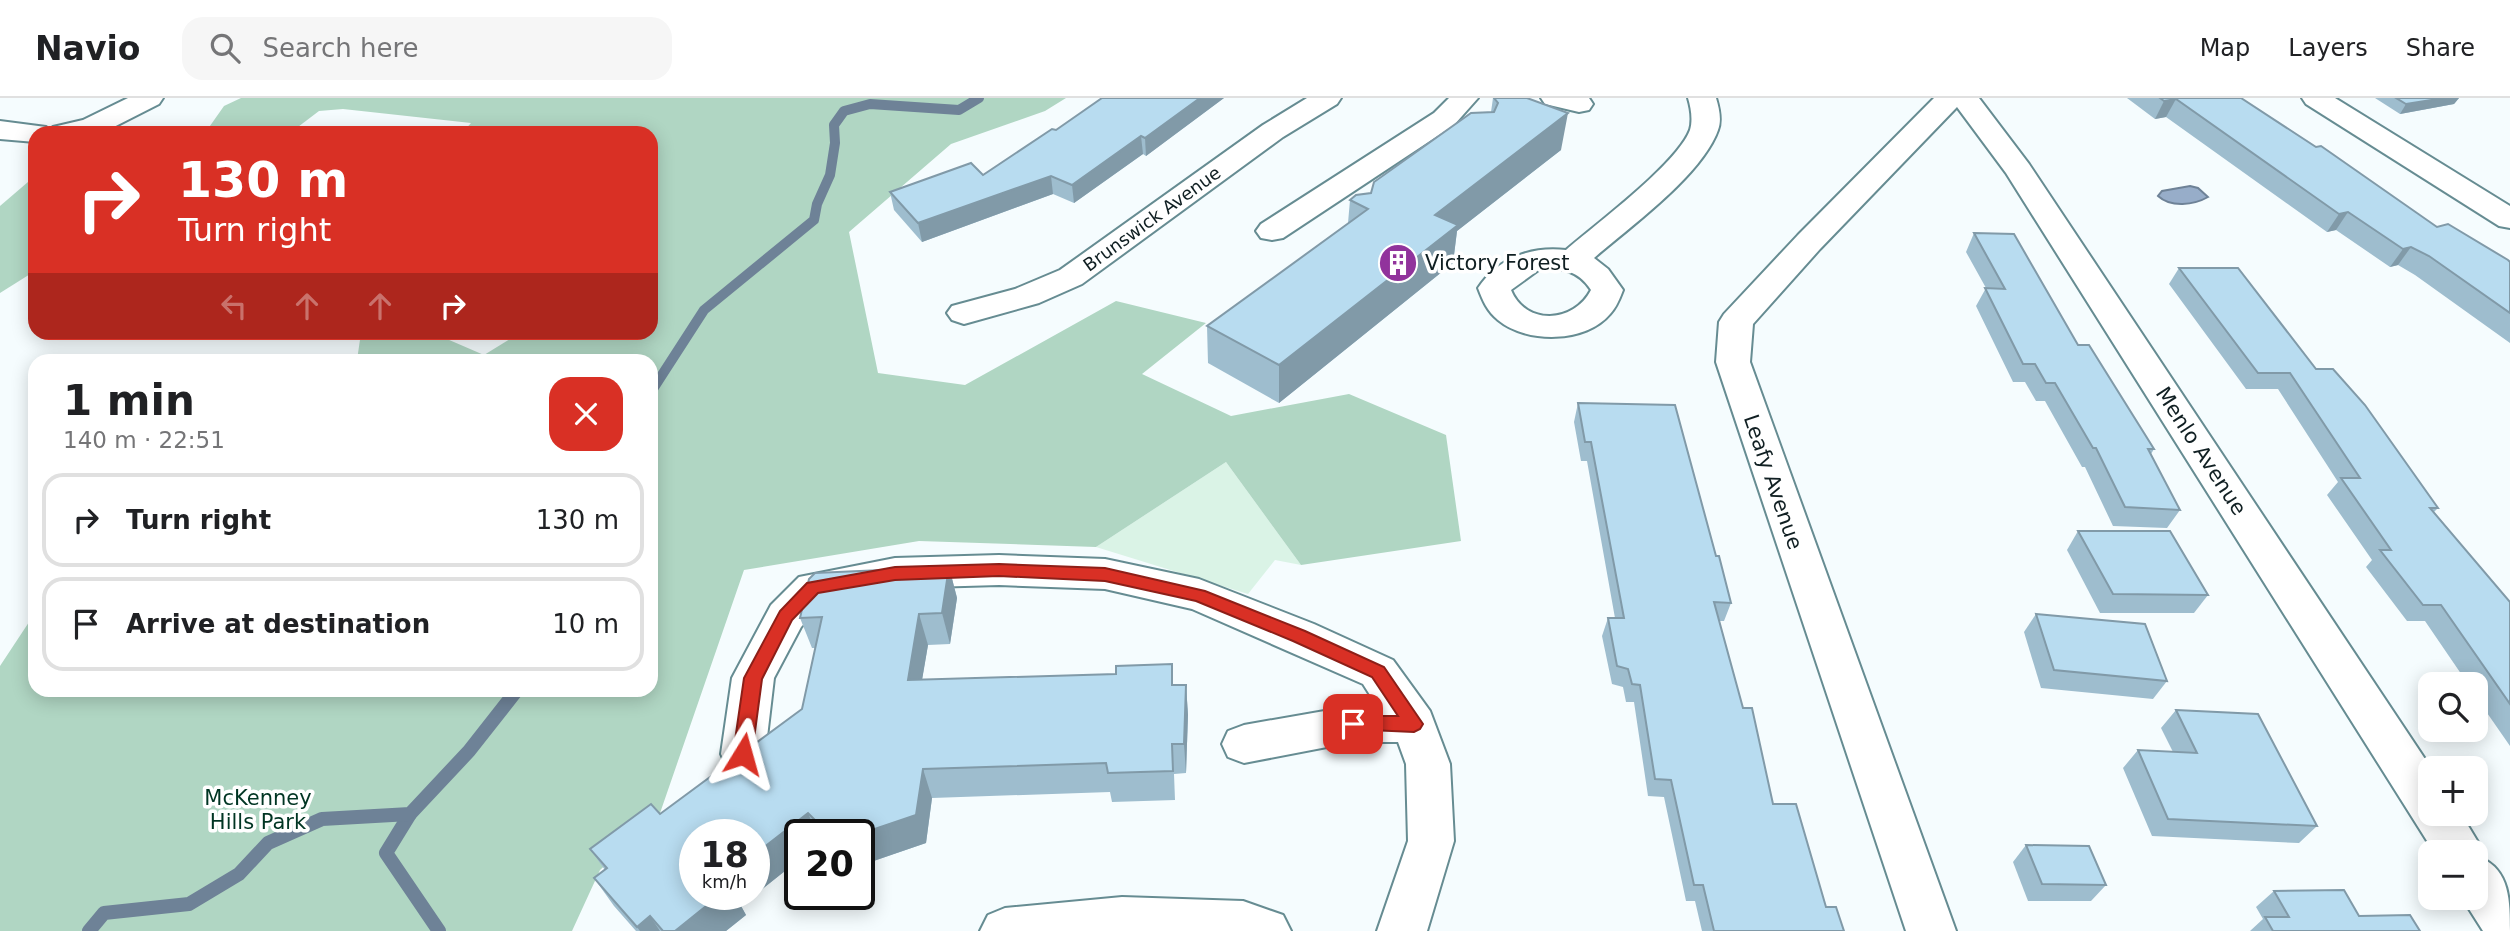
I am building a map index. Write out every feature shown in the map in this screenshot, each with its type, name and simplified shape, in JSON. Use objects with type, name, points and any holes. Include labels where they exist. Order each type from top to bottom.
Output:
[{"type":"street","points":[[94,126],[149,98]]},
{"type":"street","name":"Brunswick Avenue","points":[[964,313],[1027,296],[1071,277],[1273,131],[1327,98]]},
{"type":"street","points":[[1272,231],[1330,209],[1437,124],[1464,98]]},
{"type":"street","points":[[1573,260],[1695,148],[1705,128],[1702,98]]},
{"type":"street","name":"Leafy Avenue","points":[[1931,931],[1733,362],[1736,322],[1809,242],[1950,98]]},
{"type":"street","name":"Menlo Avenue","points":[[1965,98],[2019,170],[2418,787]]},
{"type":"street","points":[[2316,98],[2510,219]]},
{"type":"street","points":[[1437,124],[1467,136]]},
{"type":"street","points":[[0,130],[28,132]]},
{"type":"street","points":[[743,754],[753,678],[786,616],[813,588],[895,573],[999,570],[1105,574],[1199,595],[1378,672],[1414,724],[1428,764],[1431,841],[1402,931]]},
{"type":"street","points":[[1244,744],[1353,724],[1414,724]]},
{"type":"street","points":[[2488,896],[2510,930]]},
{"type":"street","points":[[1005,931],[1122,920],[1243,924],[1266,931]]},
{"type":"green space","name":"McKenney Hills Park","points":[[241,98],[1066,98],[1045,111],[951,144],[849,232],[878,373],[965,385],[1116,301],[1206,323],[1142,374],[1231,416],[1349,394],[1446,435],[1461,541],[1301,565],[1226,462],[1096,547],[919,541],[744,570],[659,816],[600,870],[572,931],[0,931],[0,666],[28,624],[28,697],[658,697],[658,354],[486,354],[509,340],[658,340],[658,126],[468,126],[471,123],[343,109],[319,111],[299,126],[210,126],[224,106]]},
{"type":"green space","points":[[28,182],[28,275],[0,293],[0,206]]},
{"type":"green space","name":"McKenney Hills Park","points":[[360,340],[449,340],[482,354],[358,354]]},
{"type":"green space","points":[[1226,462],[1301,565],[1275,560],[1248,594],[1096,547]]},
{"type":"water","points":[[2190,186],[2198,188],[2208,197],[2196,202],[2176,204],[2158,196],[2162,191]]},
{"type":"building","points":[[1102,98],[1200,98],[1145,138],[1141,136],[1072,185],[1051,176],[918,223],[890,192],[971,163],[983,175]]},
{"type":"building","points":[[1494,98],[1527,98],[1568,113],[1435,215],[1458,225],[1279,365],[1207,326],[1368,209],[1350,200],[1356,195],[1371,193],[1374,182],[1471,113],[1494,112],[1498,103]]},
{"type":"building","points":[[2160,98],[2241,98],[2316,147],[2321,146],[2437,227],[2448,224],[2508,260],[2510,313],[2429,256],[2411,247],[2403,249],[2348,212],[2339,214],[2176,99],[2164,101]]},
{"type":"building","points":[[2396,98],[2444,98],[2406,104]]},
{"type":"building","points":[[1974,233],[2014,234],[2078,345],[2089,345],[2154,449],[2148,449],[2180,510],[2125,507],[2096,448],[2093,448],[2055,383],[2046,383],[2035,364],[2023,364],[1985,288],[2005,289]]},
{"type":"building","points":[[2179,268],[2238,268],[2316,369],[2333,369],[2365,405],[2438,508],[2430,508],[2510,602],[2510,704],[2441,605],[2423,605],[2380,550],[2391,550],[2341,478],[2360,478],[2290,373],[2258,373]]},
{"type":"building","points":[[1578,403],[1675,405],[1731,603],[1714,602],[1743,708],[1752,708],[1773,804],[1796,804],[1826,907],[1836,907],[1844,931],[1714,931],[1703,885],[1694,885],[1671,780],[1655,779],[1640,685],[1632,684],[1628,669],[1617,666],[1608,618],[1624,618],[1591,442],[1585,442]]},
{"type":"building","points":[[2078,531],[2170,531],[2208,595],[2113,594]]},
{"type":"building","points":[[949,567],[942,613],[919,614],[908,680],[1116,674],[1116,666],[1172,664],[1172,685],[1186,685],[1184,744],[1172,744],[1173,771],[1108,773],[1106,763],[923,769],[916,815],[875,829],[875,819],[814,819],[808,813],[800,819],[784,819],[784,832],[770,843],[770,819],[679,819],[679,910],[701,910],[675,931],[663,931],[650,916],[637,927],[594,878],[607,868],[590,849],[651,804],[660,814],[802,709],[822,617],[800,618],[809,579],[815,573]]},
{"type":"building","points":[[2036,614],[2145,624],[2167,681],[2054,670]]},
{"type":"building","points":[[2176,710],[2258,714],[2317,826],[2168,819],[2138,750],[2197,753]]},
{"type":"building","points":[[2026,845],[2089,846],[2106,885],[2042,884]]},
{"type":"building","points":[[2344,890],[2359,916],[2410,915],[2420,931],[2273,931],[2265,917],[2289,917],[2274,891]]},
{"type":"waterway","points":[[658,381],[704,310],[814,220],[817,204],[830,175],[835,143],[834,125],[844,111],[870,104],[959,110],[979,98]]},
{"type":"waterway","points":[[410,814],[469,751],[511,697]]},
{"type":"waterway","points":[[89,931],[104,913],[189,904],[239,874],[268,843],[322,819],[410,814]]},
{"type":"waterway","points":[[410,814],[386,853],[439,931]]},
{"type":"place","name":"Victory Forest","points":[[1398,263]]},
{"type":"route","points":[[743,754],[753,678],[786,616],[813,588],[895,573],[999,570],[1105,574],[1199,595],[1378,672],[1414,724],[1353,724]]}]
